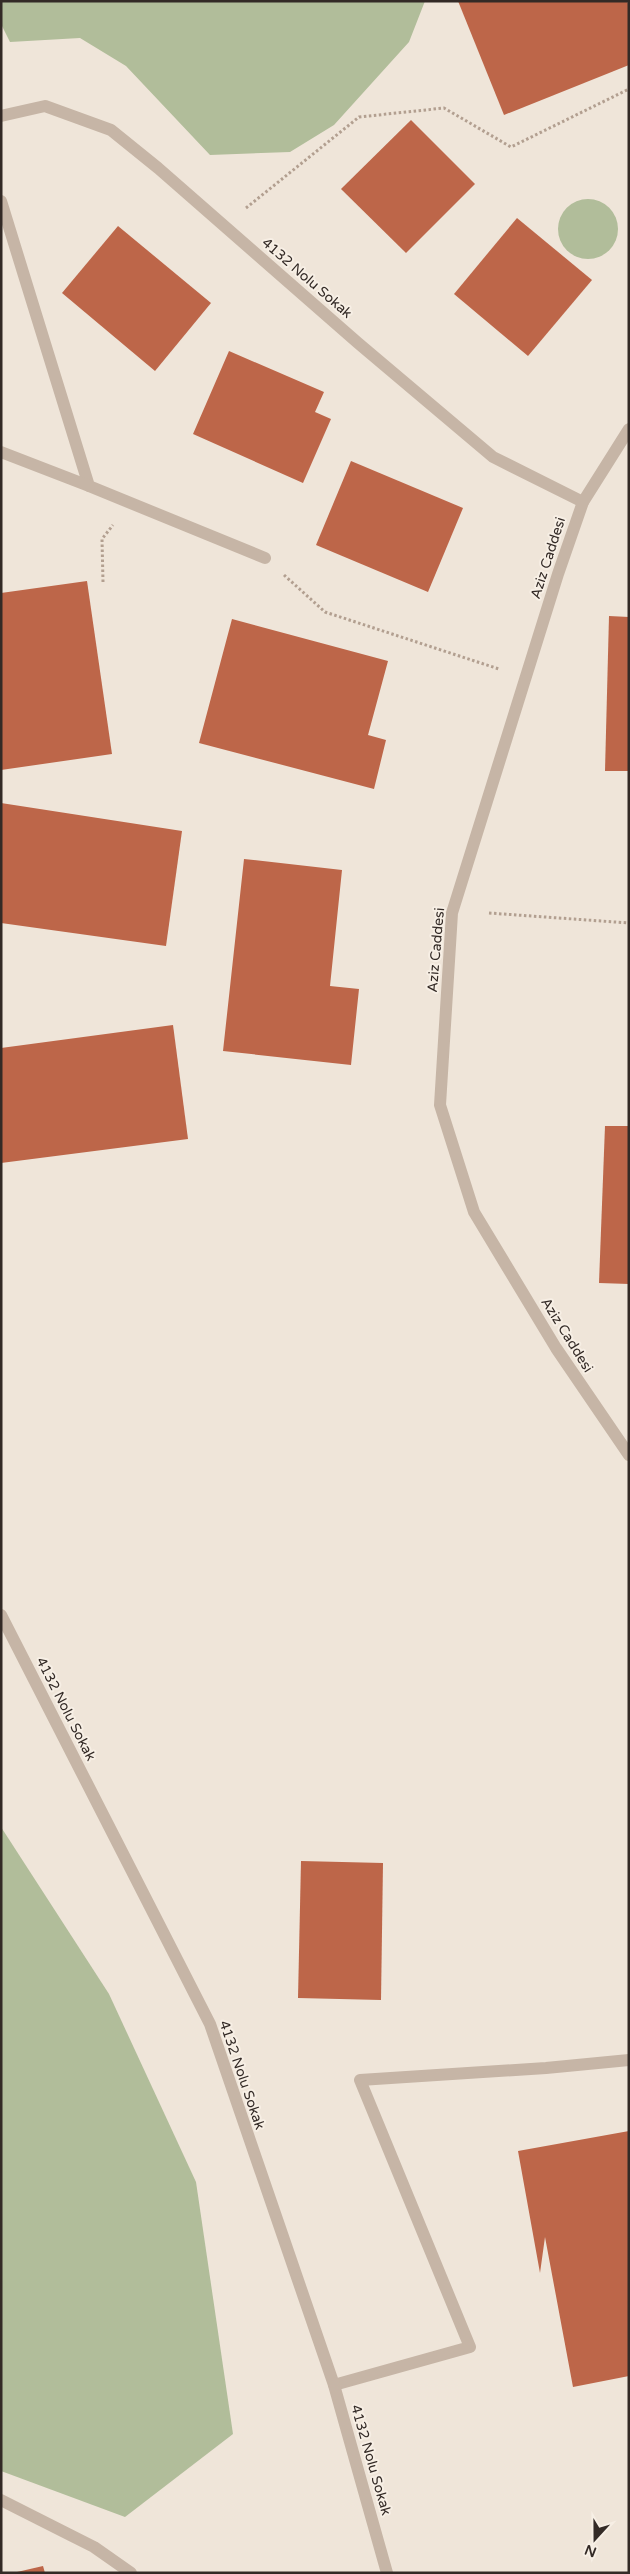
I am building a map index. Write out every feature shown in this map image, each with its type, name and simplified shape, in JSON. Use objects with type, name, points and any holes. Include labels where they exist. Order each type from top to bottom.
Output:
[{"type":"street","name":"4132 Nolu Sokak","points":[[1,116],[44,106],[110,130],[158,168],[493,457],[583,502]]},
{"type":"street","points":[[1,201],[89,486]]},
{"type":"street","name":"Aziz Caddesi","points":[[629,429],[583,502],[452,913],[440,1105],[474,1212],[556,1348],[629,1455]]},
{"type":"street","points":[[1,452],[265,558]]},
{"type":"street","name":"4132 Nolu Sokak","points":[[1,1615],[210,2024],[334,2386],[387,2573]]},
{"type":"street","points":[[334,2386],[470,2347],[360,2080],[546,2068],[629,2060]]},
{"type":"street","points":[[1,2500],[94,2547],[131,2573]]},
{"type":"path","points":[[224,226],[359,117],[444,108],[511,147],[629,88]]},
{"type":"path","points":[[103,582],[102,539],[130,503]]},
{"type":"path","points":[[265,558],[326,612],[526,678]]},
{"type":"path","points":[[489,913],[629,923]]},
{"type":"green space","points":[[1,1],[425,1],[409,42],[334,125],[290,152],[210,155],[126,66],[80,38],[10,42],[1,24]]},
{"type":"green space","points":[[588,199],[605,204],[613,212],[618,229],[613,246],[605,254],[588,259],[571,254],[563,246],[558,229],[563,212],[571,204]]},
{"type":"green space","points":[[1,1827],[109,1994],[196,2182],[233,2434],[125,2517],[1,2471]]},
{"type":"building","points":[[458,1],[627,1],[629,6],[629,65],[504,115]]},
{"type":"building","points":[[411,120],[475,184],[406,253],[341,189]]},
{"type":"building","points":[[517,218],[592,280],[528,356],[454,294]]},
{"type":"building","points":[[118,226],[211,303],[155,371],[62,293]]},
{"type":"building","points":[[229,351],[324,392],[315,412],[331,419],[303,483],[193,434]]},
{"type":"building","points":[[351,461],[463,508],[428,592],[316,545]]},
{"type":"building","points":[[87,581],[112,754],[1,770],[1,593]]},
{"type":"building","points":[[609,616],[629,617],[629,771],[605,771]]},
{"type":"building","points":[[232,619],[388,661],[368,735],[386,740],[374,789],[199,743]]},
{"type":"building","points":[[1,803],[182,831],[166,946],[1,923]]},
{"type":"building","points":[[244,859],[342,870],[330,986],[359,989],[351,1065],[223,1051]]},
{"type":"building","points":[[173,1025],[188,1139],[1,1163],[1,1048]]},
{"type":"building","points":[[605,1126],[629,1126],[629,1284],[599,1283]]},
{"type":"building","points":[[301,1861],[383,1863],[381,2000],[298,1998]]},
{"type":"building","points":[[629,2131],[629,2376],[573,2387],[545,2237],[540,2273],[518,2151]]},
{"type":"building","points":[[43,2566],[45,2573],[17,2573],[17,2572]]}]
